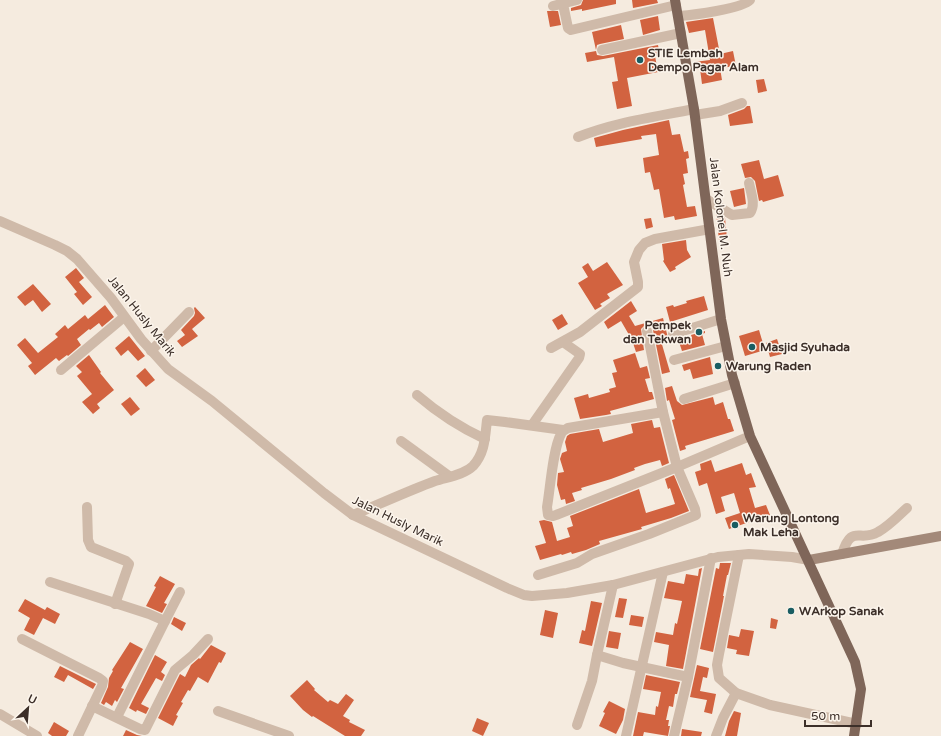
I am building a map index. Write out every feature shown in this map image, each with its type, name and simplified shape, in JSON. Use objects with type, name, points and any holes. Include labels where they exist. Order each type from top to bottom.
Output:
[{"type":"main road","name":"Jalan Kolonel M. Nuh","points":[[675,2],[679,16],[695,112],[721,319],[735,383],[750,436],[809,560],[831,612],[855,662],[861,688],[857,724],[854,736]]},
{"type":"street","points":[[577,0],[558,5],[568,28],[571,30],[675,2]]},
{"type":"street","points":[[679,16],[710,12],[745,4],[750,0]]},
{"type":"street","points":[[602,50],[682,33]]},
{"type":"street","points":[[578,137],[625,122],[695,112],[720,111],[742,103]]},
{"type":"street","points":[[706,199],[732,215],[750,213],[753,209],[750,183]]},
{"type":"street","name":"Jalan Husly Marik","points":[[0,221],[67,251],[77,259],[111,298],[151,351],[168,369],[212,401],[353,515],[524,595],[538,596],[568,593],[613,585],[711,558],[749,554],[792,557],[809,560]]},
{"type":"street","points":[[551,348],[586,327],[638,286],[634,262],[639,250],[645,243],[655,239],[710,229]]},
{"type":"street","points":[[151,351],[189,312]]},
{"type":"street","points":[[61,370],[124,317]]},
{"type":"street","points":[[673,334],[721,319]]},
{"type":"street","points":[[538,575],[577,563],[592,554],[649,534],[696,515],[695,509],[677,467],[662,412],[646,331]]},
{"type":"street","points":[[532,426],[579,358],[580,354],[576,350],[563,342]]},
{"type":"street","points":[[674,360],[726,346]]},
{"type":"street","points":[[684,399],[735,383]]},
{"type":"street","points":[[417,395],[443,416],[463,428],[485,438]]},
{"type":"street","points":[[662,412],[568,428],[564,430],[560,435],[556,449],[547,507],[548,514],[550,516],[556,515],[750,436]]},
{"type":"street","points":[[353,515],[436,480],[465,471],[472,467],[481,454],[489,416],[532,426],[564,430]]},
{"type":"street","points":[[400,441],[450,476]]},
{"type":"street","points":[[87,507],[88,540],[91,548],[126,561],[129,564],[115,604]]},
{"type":"street","points":[[842,554],[849,538],[852,536],[868,536],[878,532],[907,508]]},
{"type":"street","points":[[809,560],[941,536]]},
{"type":"street","points":[[739,555],[717,665],[719,678],[736,693],[755,701],[780,708],[857,724]]},
{"type":"street","points":[[674,736],[688,677],[711,558]]},
{"type":"street","points":[[626,736],[663,572]]},
{"type":"street","points":[[50,582],[149,614],[165,621]]},
{"type":"street","points":[[577,724],[592,681],[613,585]]},
{"type":"street","points":[[117,717],[180,592]]},
{"type":"street","points":[[22,639],[103,681],[78,736]]},
{"type":"street","points":[[92,706],[145,730],[175,670],[194,654],[208,639]]},
{"type":"street","points":[[597,655],[688,677]]},
{"type":"street","points":[[716,736],[723,718],[736,693]]},
{"type":"street","points":[[218,711],[266,732],[289,736]]},
{"type":"street","points":[[0,714],[37,736]]},
{"type":"building","points":[[583,0],[616,0],[616,4],[582,11],[582,9],[571,11],[571,8],[581,5]]},
{"type":"building","points":[[632,0],[657,0],[658,3],[633,8]]},
{"type":"building","points":[[547,11],[558,11],[561,25],[550,27]]},
{"type":"building","points":[[658,16],[660,30],[643,35],[640,20]]},
{"type":"building","points":[[713,18],[720,54],[733,51],[736,66],[720,68],[722,80],[702,84],[700,69],[695,70],[694,62],[710,60],[705,30],[689,33],[686,22]]},
{"type":"building","points":[[621,25],[624,39],[597,45],[596,50],[592,32]]},
{"type":"building","points":[[658,45],[660,55],[655,56],[658,72],[627,78],[632,106],[617,109],[612,82],[618,81],[614,57],[587,62],[585,53],[596,51],[597,55],[603,56]]},
{"type":"building","points":[[764,79],[767,91],[758,93],[756,80]]},
{"type":"building","points":[[747,106],[750,106],[753,123],[730,126],[728,115],[744,109]]},
{"type":"building","points":[[669,120],[672,135],[680,134],[684,152],[688,151],[689,158],[686,159],[688,173],[683,174],[685,184],[683,185],[687,207],[695,206],[697,216],[675,220],[674,216],[664,218],[659,189],[654,190],[650,172],[645,173],[643,158],[659,155],[656,134],[641,136],[642,139],[596,147],[594,138]]},
{"type":"building","points":[[759,160],[764,179],[778,175],[784,196],[763,202],[762,200],[759,201],[755,181],[751,177],[745,178],[741,164]]},
{"type":"building","points":[[744,188],[746,204],[734,207],[730,191]]},
{"type":"building","points":[[716,213],[725,218],[727,239],[719,240]]},
{"type":"building","points":[[651,218],[653,227],[646,229],[644,219]]},
{"type":"building","points":[[686,240],[687,250],[691,257],[670,272],[663,261],[662,244]]},
{"type":"building","points":[[607,262],[623,285],[607,294],[610,298],[600,304],[602,306],[595,310],[578,283],[588,277],[582,267],[588,263],[593,271]]},
{"type":"building","points":[[76,268],[84,278],[79,282],[92,297],[83,305],[74,294],[77,292],[65,277]]},
{"type":"building","points":[[33,284],[51,304],[42,312],[33,300],[25,306],[17,297]]},
{"type":"building","points":[[704,296],[708,310],[670,322],[666,307],[673,305],[674,307],[687,303],[686,301]]},
{"type":"building","points":[[631,301],[637,311],[629,316],[635,326],[663,318],[668,338],[661,341],[670,372],[662,374],[652,326],[645,325],[641,329],[644,350],[636,352],[632,340],[621,321],[608,329],[604,322]]},
{"type":"building","points":[[105,305],[114,317],[102,327],[99,323],[90,330],[89,329],[77,339],[81,345],[68,356],[67,355],[59,361],[56,358],[35,375],[28,366],[32,363],[17,345],[25,338],[38,353],[58,337],[55,334],[65,325],[68,329],[85,315],[88,319]]},
{"type":"building","points":[[195,307],[205,318],[192,329],[198,336],[182,347],[177,341],[185,335],[181,330],[194,316]]},
{"type":"building","points":[[562,314],[568,324],[558,330],[552,320]]},
{"type":"building","points":[[759,330],[765,350],[745,356],[739,336]]},
{"type":"building","points":[[705,331],[705,333],[702,334],[705,345],[682,351],[679,342],[692,338],[691,335]]},
{"type":"building","points":[[129,336],[145,356],[138,361],[128,350],[121,356],[115,348]]},
{"type":"building","points":[[777,339],[782,354],[770,357],[766,343]]},
{"type":"building","points":[[635,353],[640,368],[647,366],[650,378],[645,379],[649,392],[652,392],[654,399],[610,411],[611,414],[580,419],[574,398],[588,394],[589,398],[610,392],[609,389],[616,387],[612,373],[617,372],[613,360]]},
{"type":"building","points":[[89,355],[101,372],[100,373],[114,390],[97,404],[100,408],[93,414],[82,402],[92,394],[77,376],[82,372],[76,366]]},
{"type":"building","points":[[710,357],[713,374],[693,379],[690,369],[684,371],[682,365]]},
{"type":"building","points":[[145,368],[155,380],[146,387],[136,376]]},
{"type":"building","points":[[672,386],[677,401],[682,405],[713,397],[715,405],[723,402],[728,419],[730,419],[734,431],[685,446],[686,449],[680,451],[672,420],[675,419],[669,400],[667,401],[665,388]]},
{"type":"building","points":[[130,397],[140,409],[131,416],[121,404]]},
{"type":"building","points":[[652,420],[654,428],[660,427],[669,463],[662,466],[660,460],[645,464],[634,468],[635,470],[611,479],[581,488],[582,490],[572,493],[575,501],[566,504],[565,499],[561,500],[557,485],[558,473],[564,472],[560,459],[562,453],[567,451],[565,442],[567,436],[570,434],[599,429],[603,442],[633,433],[631,424]]},
{"type":"building","points":[[711,460],[715,472],[742,463],[746,475],[751,473],[756,487],[749,488],[755,508],[766,505],[770,515],[729,529],[725,518],[740,513],[734,493],[721,497],[725,511],[716,514],[707,483],[699,486],[695,472],[701,470],[700,464]]},
{"type":"building","points":[[674,475],[689,511],[641,527],[642,529],[599,541],[600,544],[586,550],[572,554],[571,552],[561,554],[540,560],[535,546],[546,543],[539,521],[544,520],[552,522],[557,541],[570,537],[567,528],[573,526],[570,516],[639,489],[646,513],[675,504],[670,488],[668,489],[665,479]]},
{"type":"building","points":[[720,563],[731,563],[727,575],[713,652],[700,649],[716,568],[719,569]]},
{"type":"building","points":[[702,568],[683,669],[666,666],[669,645],[654,642],[656,632],[673,635],[682,601],[664,598],[668,581],[684,584],[686,574],[698,576],[699,569]]},
{"type":"building","points":[[160,576],[175,584],[164,603],[167,604],[162,613],[146,606],[156,587],[154,586]]},
{"type":"building","points":[[619,598],[627,599],[623,618],[615,617]]},
{"type":"building","points":[[25,599],[45,610],[47,607],[60,614],[55,624],[43,618],[34,635],[24,630],[30,618],[18,611]]},
{"type":"building","points":[[591,601],[602,603],[592,646],[579,643],[582,630],[585,631]]},
{"type":"building","points":[[545,610],[558,613],[553,638],[540,635]]},
{"type":"building","points":[[631,615],[644,617],[642,627],[629,625]]},
{"type":"building","points":[[174,617],[186,623],[182,631],[171,624]]},
{"type":"building","points":[[771,618],[778,620],[776,629],[770,628]]},
{"type":"building","points":[[741,629],[754,631],[749,656],[736,654],[737,650],[727,648],[729,635],[739,637]]},
{"type":"building","points":[[609,631],[621,633],[618,649],[606,647]]},
{"type":"building","points":[[130,642],[143,649],[121,688],[124,689],[117,702],[115,700],[112,706],[106,702],[104,705],[101,703],[108,687],[109,678],[113,671],[112,670]]},
{"type":"building","points":[[211,645],[226,653],[221,663],[219,662],[208,683],[198,677],[190,691],[188,690],[181,702],[183,703],[176,715],[178,716],[173,726],[158,718],[180,674],[185,677],[191,665],[199,658],[200,659]]},
{"type":"building","points":[[155,655],[167,662],[161,672],[165,675],[162,681],[156,678],[141,704],[149,708],[146,714],[137,710],[136,712],[129,708]]},
{"type":"building","points":[[697,665],[709,668],[707,678],[703,677],[700,691],[716,694],[712,714],[704,712],[707,700],[690,697]]},
{"type":"building","points":[[60,666],[96,684],[93,689],[68,675],[64,682],[54,677]]},
{"type":"building","points":[[646,675],[680,682],[677,694],[675,694],[673,707],[669,706],[666,720],[669,720],[668,726],[670,726],[668,736],[644,732],[643,736],[633,736],[638,712],[655,715],[656,706],[658,707],[661,692],[643,689]]},
{"type":"building","points":[[307,680],[315,689],[314,690],[328,702],[330,700],[338,704],[346,694],[354,700],[343,716],[350,720],[349,722],[365,730],[361,736],[345,736],[313,716],[312,717],[303,710],[290,696]]},
{"type":"building","points":[[609,701],[625,709],[623,720],[616,734],[599,726],[605,713],[603,712]]},
{"type":"building","points":[[734,711],[741,713],[737,736],[725,736],[729,721]]},
{"type":"building","points":[[477,718],[489,723],[483,736],[472,731]]},
{"type":"building","points":[[54,722],[69,731],[66,736],[52,736],[48,733]]},
{"type":"building","points":[[682,729],[702,732],[701,736],[681,736]]},
{"type":"building","points":[[126,730],[137,735],[142,736],[123,736]]},
{"type":"place","name":"STIE Lembah Dempo Pagar Alam","points":[[640,60]]},
{"type":"place","name":"Pempek dan Tekwan","points":[[699,332]]},
{"type":"place","name":"Masjid Syuhada","points":[[752,347]]},
{"type":"place","name":"Warung Raden","points":[[718,366]]},
{"type":"place","name":"Warung Lontong Mak Leha","points":[[735,525]]},
{"type":"place","name":"WArkop Sanak","points":[[791,611]]}]
